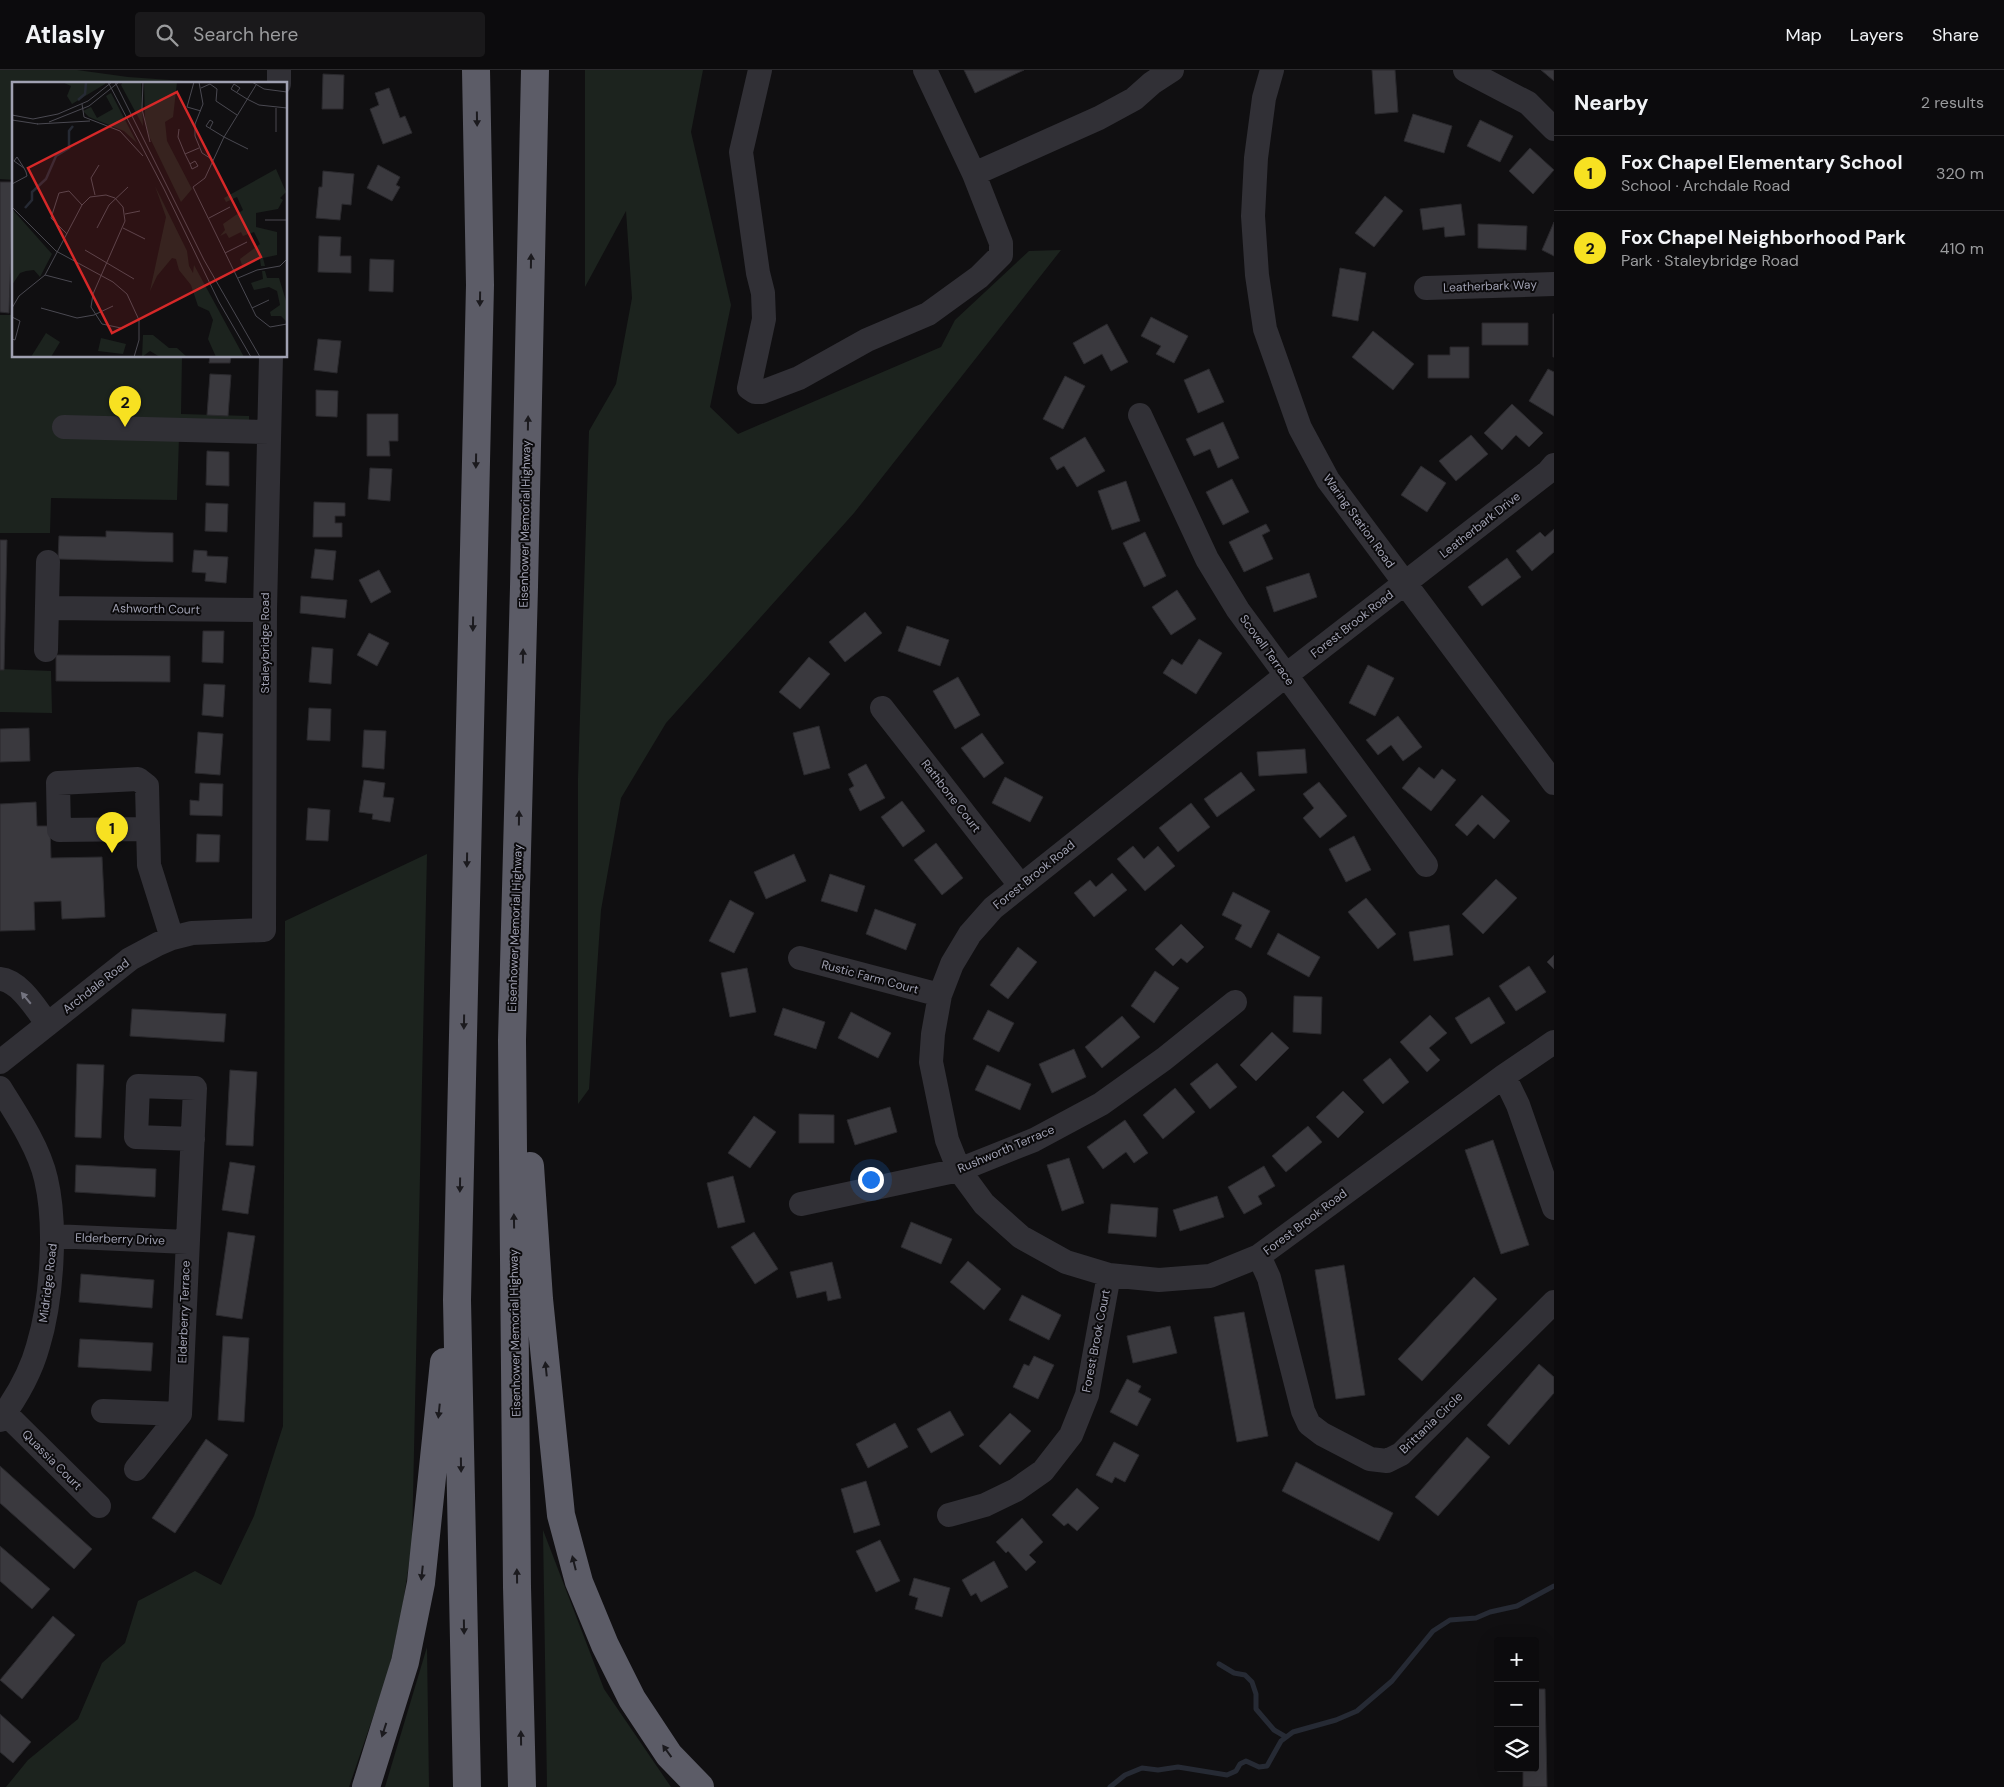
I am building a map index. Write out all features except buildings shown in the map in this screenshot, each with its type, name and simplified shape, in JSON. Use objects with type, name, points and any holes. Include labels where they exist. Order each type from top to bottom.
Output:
[{"type":"highway","points":[[467,1787],[458,1309],[480,295],[476,70]]},
{"type":"highway","name":"Eisenhower Memorial Highway","points":[[522,1787],[512,1040],[516,937],[535,70]]},
{"type":"highway","points":[[516,937],[539,1300],[561,1515],[578,1582],[632,1699],[669,1755],[700,1787]]},
{"type":"highway","points":[[366,1787],[405,1662],[421,1583],[459,1223]]},
{"type":"street","points":[[760,70],[740,152],[758,273],[764,293],[764,319],[749,388],[755,392],[762,392],[799,378],[867,340],[928,314],[979,277],[1001,255],[1002,243],[974,174],[926,70]]},
{"type":"street","points":[[974,174],[1099,118],[1134,99],[1145,76],[1172,70]]},
{"type":"street","name":"Waring Station Road","points":[[1272,70],[1264,98],[1256,158],[1253,216],[1257,275],[1265,329],[1300,428],[1328,480],[1554,783]]},
{"type":"street","points":[[1465,70],[1528,104],[1554,129]]},
{"type":"street","name":"Leatherbark Way","points":[[1426,288],[1554,284]]},
{"type":"street","name":"Staleybridge Road","points":[[264,930],[265,610],[271,358]]},
{"type":"street","name":"Scovell Terrace","points":[[1140,415],[1207,559],[1238,610],[1426,865]]},
{"type":"street","points":[[64,427],[269,432]]},
{"type":"street","name":"Leatherbark Drive","points":[[1404,583],[1554,466]]},
{"type":"street","points":[[46,650],[48,562]]},
{"type":"street","name":"Forest Brook Road","points":[[1404,583],[1020,885],[993,908],[970,934],[952,964],[940,995],[933,1034],[931,1062],[947,1140],[960,1170],[984,1204],[1020,1237],[1066,1262],[1109,1275],[1159,1280],[1210,1276],[1259,1256],[1504,1076],[1554,1042]]},
{"type":"street","name":"Ashworth Court","points":[[47,608],[265,610]]},
{"type":"street","name":"Rathbone Court","points":[[882,708],[1020,885]]},
{"type":"street","points":[[148,829],[148,865],[172,938]]},
{"type":"street","name":"Archdale Road","points":[[0,1062],[130,959],[172,938],[192,933],[264,930]]},
{"type":"street","name":"Rustic Farm Court","points":[[800,958],[940,995]]},
{"type":"street","points":[[0,979],[18,988],[47,1023]]},
{"type":"street","name":"Rushworth Terrace","points":[[801,1204],[960,1170],[1034,1140],[1101,1104],[1164,1059],[1234,1002]]},
{"type":"street","points":[[1504,1076],[1518,1104],[1554,1208]]},
{"type":"street","name":"Midridge Road","points":[[0,1088],[27,1131],[46,1179],[53,1236],[50,1278],[38,1346],[26,1378],[3,1417]]},
{"type":"street","name":"Elderberry Terrace","points":[[180,1414],[193,1139]]},
{"type":"street","name":"Elderberry Drive","points":[[53,1236],[187,1242]]},
{"type":"street","name":"Brittania Circle","points":[[1259,1256],[1270,1278],[1303,1411],[1309,1424],[1322,1434],[1370,1459],[1387,1461],[1401,1454],[1554,1302]]},
{"type":"street","name":"Forest Brook Court","points":[[949,1515],[985,1505],[1016,1490],[1043,1471],[1071,1434],[1087,1395],[1109,1275]]},
{"type":"street","points":[[103,1411],[180,1414]]},
{"type":"street","points":[[136,1469],[180,1414]]},
{"type":"street","name":"Quassia Court","points":[[3,1417],[99,1506]]},
{"type":"shaded area","points":[[0,70],[77,70],[128,77],[184,81],[12,82],[12,180],[0,179]]},
{"type":"shaded area","points":[[585,70],[703,70],[691,132],[731,305],[710,407],[738,434],[941,347],[955,320],[1029,251],[1061,250],[854,513],[666,723],[621,798],[601,910],[589,1089],[578,1104],[578,779],[589,431],[616,384],[632,298],[626,211],[585,287]]},
{"type":"shaded area","points":[[0,315],[12,315],[12,358],[182,358],[181,414],[249,416],[249,438],[179,437],[177,500],[51,498],[50,533],[0,533]]},
{"type":"shaded area","points":[[0,669],[51,671],[52,713],[0,712]]},
{"type":"shaded area","points":[[427,854],[412,1543],[402,1610],[388,1673],[349,1787],[6,1787],[28,1760],[78,1719],[102,1663],[125,1643],[138,1601],[195,1571],[221,1585],[254,1516],[283,1426],[285,921]]},
{"type":"shaded area","points":[[543,1530],[604,1689],[671,1787],[547,1787]]},
{"type":"shaded area","points":[[427,1647],[429,1787],[385,1787]]},
{"type":"waterway","points":[[1110,1787],[1125,1775],[1142,1768],[1158,1770],[1178,1767],[1227,1775],[1236,1771],[1240,1764],[1246,1761],[1259,1767],[1267,1766],[1281,1741],[1293,1732],[1336,1720],[1357,1711],[1392,1681],[1433,1631],[1450,1620],[1476,1618],[1490,1612],[1517,1606],[1554,1586]]},
{"type":"waterway","points":[[1219,1664],[1234,1673],[1245,1675],[1252,1682],[1256,1694],[1256,1709],[1274,1730],[1286,1737]]},
{"type":"place","name":"Fox Chapel Neighborhood Park","points":[[125,427]]},
{"type":"place","name":"Fox Chapel Elementary School","points":[[112,853]]}]
